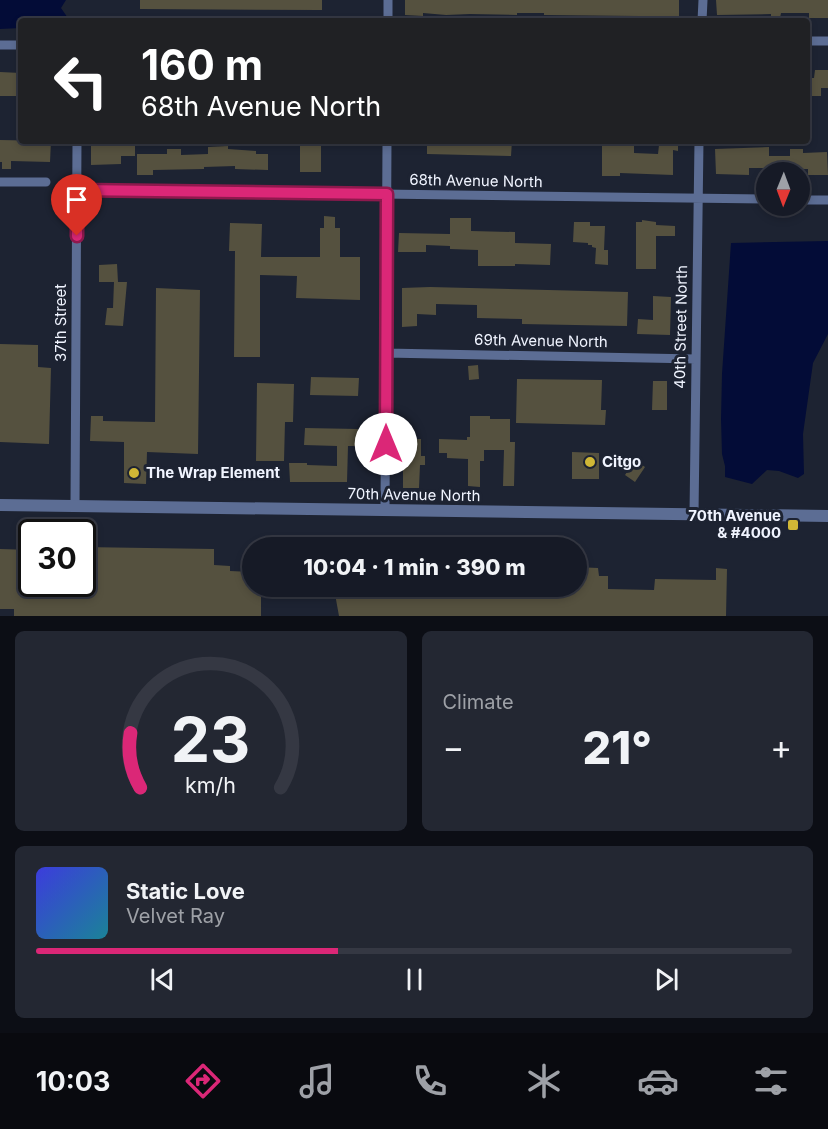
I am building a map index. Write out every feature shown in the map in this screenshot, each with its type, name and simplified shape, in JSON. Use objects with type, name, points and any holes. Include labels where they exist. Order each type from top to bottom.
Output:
[{"type":"street","points":[[388,0],[388,18]]},
{"type":"street","points":[[702,18],[703,0]]},
{"type":"street","points":[[810,41],[828,41]]},
{"type":"street","points":[[0,45],[18,45]]},
{"type":"street","name":"37th Street","points":[[75,506],[77,144]]},
{"type":"street","points":[[385,510],[387,144]]},
{"type":"street","name":"40th Street North","points":[[694,514],[699,144]]},
{"type":"street","points":[[0,182],[46,182]]},
{"type":"street","name":"68th Avenue North","points":[[77,190],[756,199]]},
{"type":"street","points":[[810,200],[828,200]]},
{"type":"street","name":"69th Avenue North","points":[[386,353],[696,359]]},
{"type":"street","name":"70th Avenue North","points":[[0,505],[828,516]]},
{"type":"shaded area","points":[[0,0],[66,0],[61,8],[68,18],[18,18],[18,28],[0,29]]},
{"type":"shaded area","points":[[828,241],[828,334],[813,363],[803,434],[804,474],[798,478],[779,471],[767,470],[752,484],[725,477],[722,454],[722,374],[731,243]]},
{"type":"building","points":[[140,0],[322,0],[322,10],[140,9]]},
{"type":"building","points":[[405,0],[679,0],[679,17],[638,18],[638,16],[544,15],[544,13],[405,15]]},
{"type":"building","points":[[716,0],[828,0],[828,18],[809,18],[809,13],[781,13],[780,18],[771,18],[771,14],[717,15]]},
{"type":"building","points":[[815,70],[828,70],[828,88],[821,88],[821,96],[810,96],[810,78],[814,78]]},
{"type":"building","points":[[0,72],[18,73],[18,96],[0,96]]},
{"type":"building","points":[[0,140],[18,140],[18,144],[51,144],[50,162],[11,161],[11,169],[2,169],[2,162],[0,162]]},
{"type":"building","points":[[91,144],[135,144],[135,156],[121,156],[121,164],[91,165]]},
{"type":"building","points":[[300,144],[321,144],[321,172],[300,172]]},
{"type":"building","points":[[427,144],[512,144],[511,156],[427,154]]},
{"type":"building","points":[[602,144],[634,144],[634,153],[658,154],[659,145],[678,144],[678,151],[673,150],[673,175],[620,173],[620,176],[602,176]]},
{"type":"building","points":[[228,146],[228,149],[268,154],[268,170],[235,169],[235,166],[204,167],[204,169],[153,170],[153,175],[137,175],[137,154],[167,154],[167,149],[181,149],[181,155],[208,154],[208,147]]},
{"type":"building","points":[[769,147],[769,156],[790,156],[790,149],[803,149],[803,153],[827,152],[828,175],[810,175],[810,162],[756,162],[756,168],[749,168],[749,175],[716,174],[715,149]]},
{"type":"building","points":[[324,216],[335,217],[335,228],[340,228],[340,257],[360,257],[360,300],[296,298],[297,276],[260,275],[260,357],[234,357],[235,251],[229,251],[230,223],[262,224],[261,257],[320,257],[320,228],[324,228]]},
{"type":"building","points":[[450,218],[471,218],[471,231],[515,232],[515,243],[551,244],[550,265],[478,266],[478,250],[450,249],[450,246],[426,245],[426,252],[398,252],[399,233],[450,234]]},
{"type":"building","points":[[642,220],[656,222],[656,225],[675,226],[675,236],[656,236],[656,269],[636,269],[636,222],[642,222]]},
{"type":"building","points":[[574,222],[590,222],[590,226],[605,226],[604,250],[608,250],[608,265],[595,264],[596,248],[592,245],[573,242]]},
{"type":"building","points":[[117,264],[118,282],[99,282],[99,265]]},
{"type":"building","points":[[114,282],[127,282],[123,326],[105,325],[107,308],[113,308]]},
{"type":"building","points":[[156,288],[200,290],[198,454],[147,452],[146,484],[124,483],[124,442],[90,441],[91,416],[103,416],[103,421],[155,422]]},
{"type":"building","points":[[402,288],[628,292],[627,326],[522,324],[522,319],[477,318],[477,305],[436,304],[436,315],[417,314],[417,326],[402,327]]},
{"type":"building","points":[[653,296],[671,297],[670,335],[637,334],[638,319],[653,320]]},
{"type":"building","points":[[0,344],[38,345],[38,367],[51,368],[49,444],[0,442]]},
{"type":"building","points":[[478,365],[479,379],[469,380],[468,366]]},
{"type":"building","points":[[311,377],[359,378],[358,396],[310,395]]},
{"type":"building","points":[[517,379],[602,380],[601,410],[606,410],[605,425],[516,423]]},
{"type":"building","points":[[653,381],[667,381],[667,410],[652,410]]},
{"type":"building","points":[[257,383],[294,384],[293,422],[285,422],[284,461],[256,461]]},
{"type":"building","points":[[470,416],[510,419],[510,442],[515,442],[514,486],[503,486],[504,450],[484,450],[484,461],[480,461],[480,487],[468,486],[468,459],[447,458],[447,453],[439,453],[439,439],[467,440],[467,437],[470,437]]},
{"type":"building","points":[[305,428],[358,429],[358,446],[348,446],[347,482],[290,482],[289,463],[337,466],[337,446],[304,445]]},
{"type":"building","points":[[406,439],[421,439],[421,456],[425,456],[425,465],[420,465],[419,488],[403,488]]},
{"type":"building","points":[[572,452],[599,453],[599,479],[572,479]]},
{"type":"building","name":"Citgo","points":[[635,460],[645,467],[635,482],[625,475]]},
{"type":"building","points":[[96,547],[214,549],[214,565],[230,566],[230,571],[242,572],[242,597],[261,597],[261,616],[14,616],[14,609],[0,609],[0,549],[18,550],[18,597],[96,597]]},
{"type":"building","points":[[587,568],[598,568],[599,576],[608,576],[608,589],[654,590],[655,579],[716,580],[716,568],[727,569],[726,616],[339,616],[336,597],[587,597]]},
{"type":"place","name":"Citgo","points":[[590,462]]},
{"type":"place","name":"The Wrap Element","points":[[134,473]]},
{"type":"place","name":"70th Avenue & #4000","points":[[793,525]]},
{"type":"route","points":[[77,236],[77,190],[387,194],[386,444]]}]
